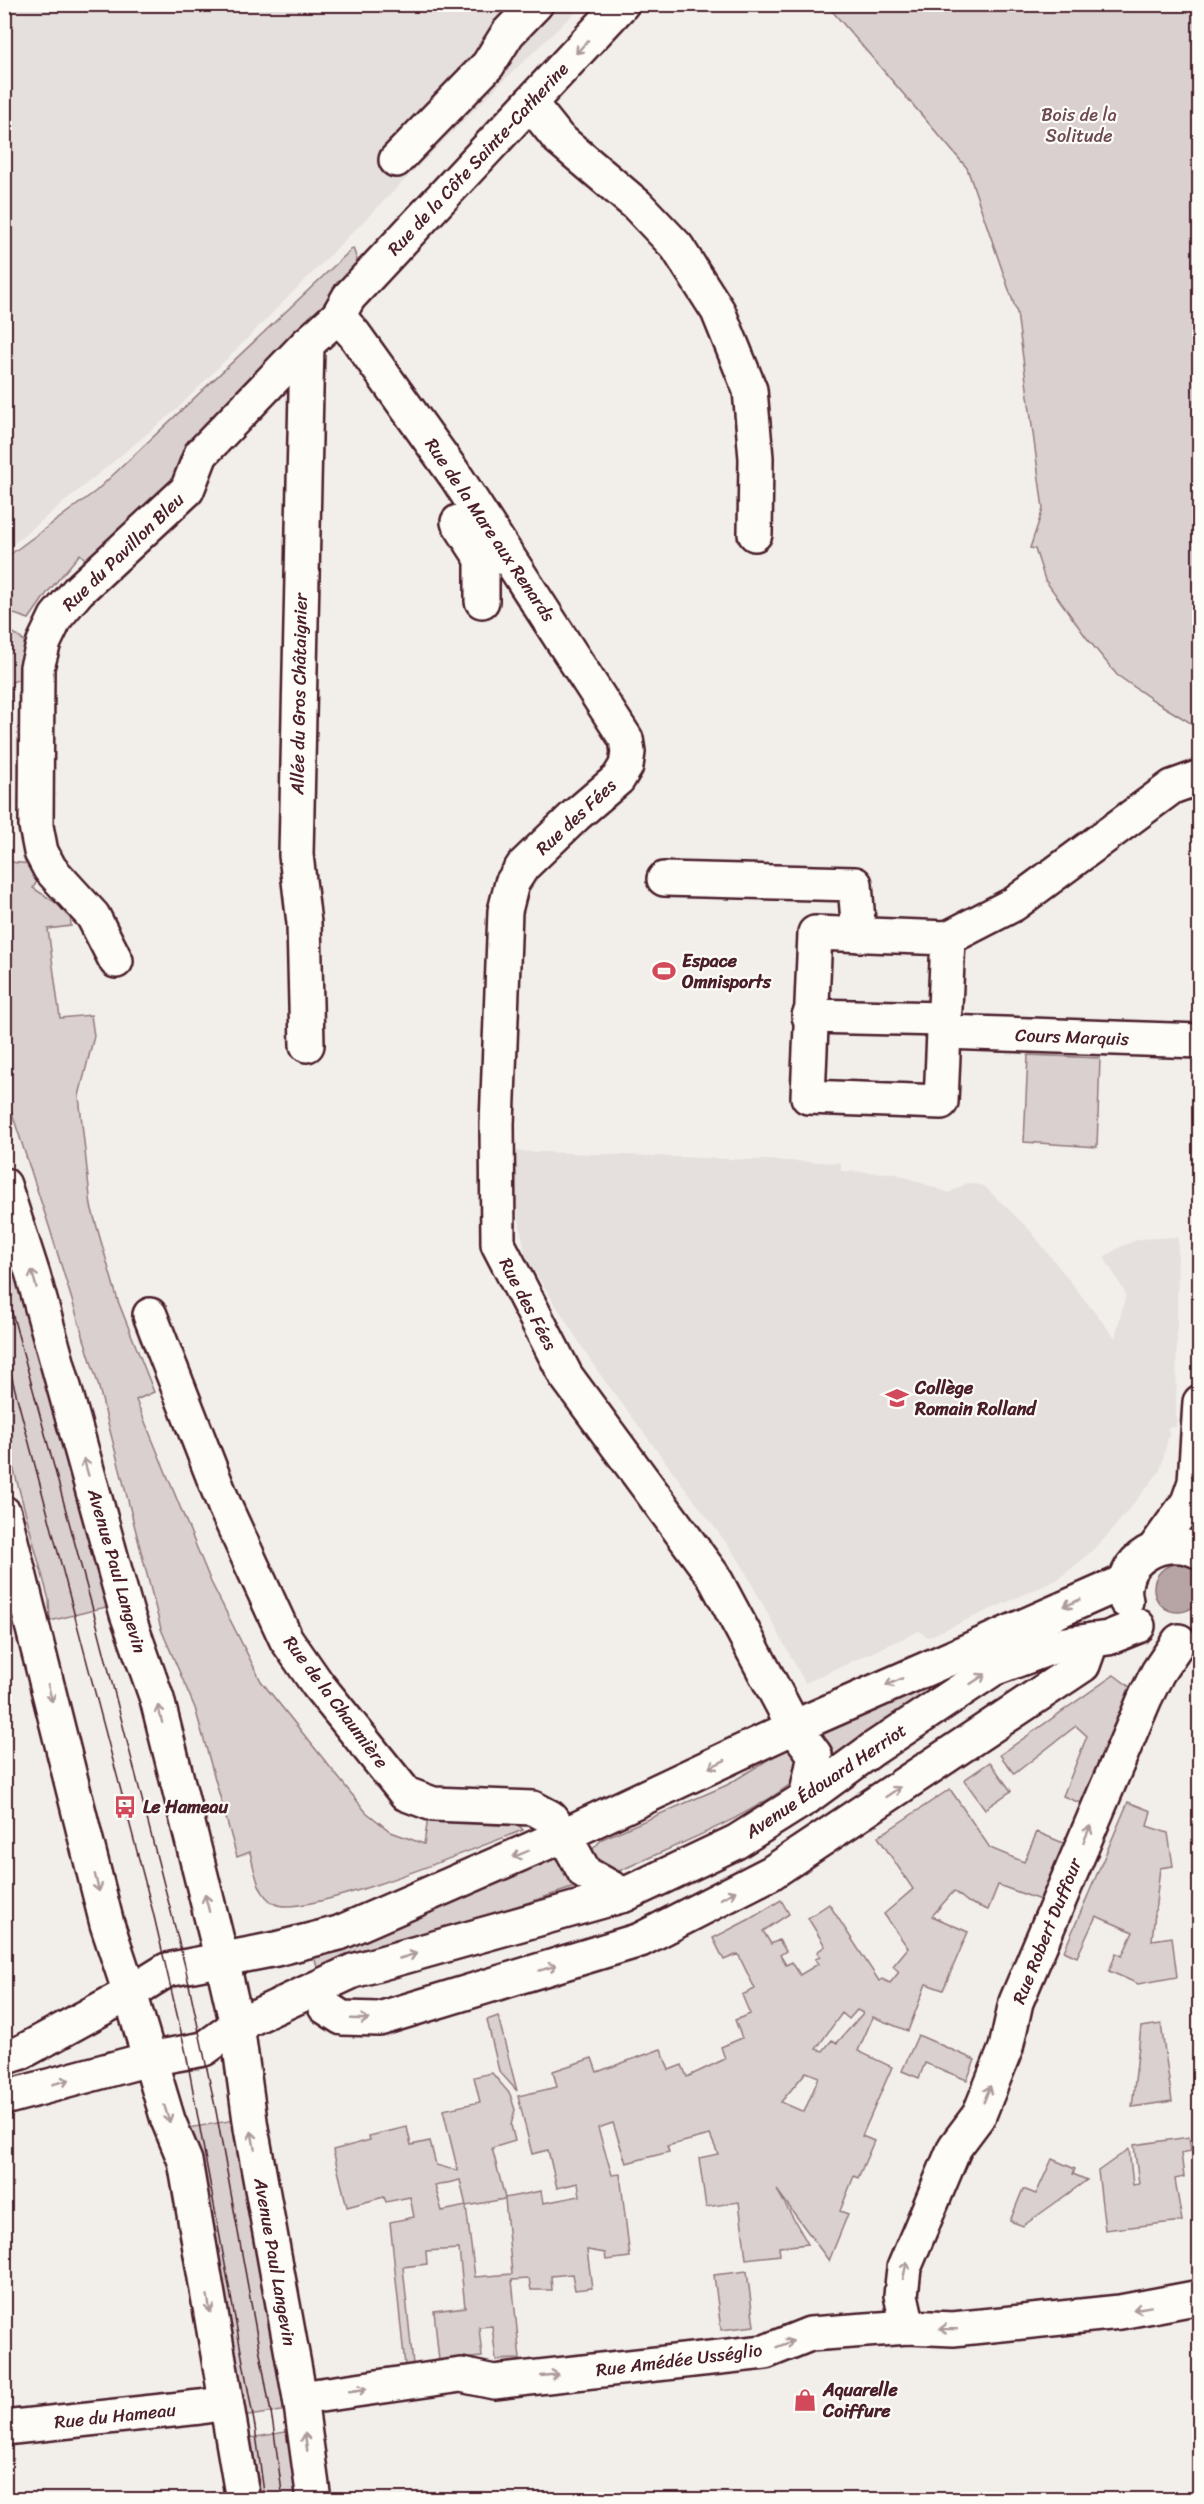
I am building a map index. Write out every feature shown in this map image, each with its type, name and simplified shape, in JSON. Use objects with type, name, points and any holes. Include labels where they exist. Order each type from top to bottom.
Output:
[{"type":"street","points":[[396,160],[488,65],[508,33],[536,4]]},
{"type":"street","name":"Rue de la Côte Sainte-Catherine","points":[[343,306],[622,4]]},
{"type":"street","points":[[530,103],[558,138],[637,205],[677,247],[718,311],[750,390],[756,458],[755,534]]},
{"type":"street","name":"Rue du Pavillon Bleu","points":[[116,961],[93,916],[50,869],[41,852],[36,826],[37,667],[44,642],[57,617],[78,591],[187,490],[201,454],[343,306]]},
{"type":"street","name":"Rue de la Mare aux Renards","points":[[343,306],[354,334],[457,478],[620,728],[626,739],[628,752]]},
{"type":"street","name":"Allée du Gros Châtaignier","points":[[307,344],[296,855],[304,923],[307,1045]]},
{"type":"street","points":[[457,478],[450,509],[482,559],[482,601]]},
{"type":"street","name":"Rue des Fées","points":[[628,752],[626,766],[618,779],[576,815],[524,867],[508,892],[505,911],[497,1124],[498,1244],[566,1376],[714,1577],[794,1727],[814,1755],[806,1798]]},
{"type":"street","points":[[948,938],[941,1102],[808,1097],[809,1016],[814,933],[948,938],[1014,904],[1172,787],[1200,777]]},
{"type":"street","points":[[664,879],[855,884],[859,935]]},
{"type":"street","name":"Cours Marquis","points":[[809,1016],[1200,1041]]},
{"type":"street","name":"Avenue Paul Langevin","points":[[4,1185],[33,1275],[127,1614],[157,1699],[222,1960],[237,2025],[251,2128],[300,2398],[314,2499]]},
{"type":"street","name":"Rue de la Chaumière","points":[[150,1315],[225,1507],[286,1639],[318,1685],[406,1794],[433,1804],[533,1808],[550,1817],[564,1835],[585,1873],[624,1895]]},
{"type":"street","points":[[1155,1548],[1188,1502],[1195,1482],[1200,1402]]},
{"type":"street","points":[[4,1513],[107,1924],[168,2120],[185,2161],[243,2499]]},
{"type":"street","points":[[1189,1638],[1164,1641],[1138,1626],[1129,1612],[1125,1597],[1126,1581],[1132,1567],[1142,1556],[1155,1548],[1179,1544],[1197,1548]]},
{"type":"street","points":[[4,2058],[22,2052],[130,1993],[167,1970],[339,1933],[564,1835],[794,1727],[1126,1581]]},
{"type":"street","name":"Avenue Édouard Herriot","points":[[237,2025],[354,1971],[624,1895],[736,1842],[806,1798],[873,1749],[993,1669],[1058,1645],[1108,1638],[1138,1626]]},
{"type":"street","name":"Rue Robert Duffour","points":[[908,2327],[901,2295],[904,2268],[955,2147],[979,2115],[1006,2048],[1016,2002],[1145,1698],[1158,1672],[1189,1638]]},
{"type":"street","points":[[317,1989],[324,2007],[342,2018],[379,2019],[640,1940],[771,1873],[1083,1665],[1092,1640]]},
{"type":"street","points":[[4,2098],[149,2059],[204,2049],[237,2025]]},
{"type":"street","name":"Rue Amédée Usséglio","points":[[300,2398],[461,2375],[494,2382],[765,2352],[810,2334],[908,2327],[953,2330],[1120,2312],[1200,2297]]},
{"type":"street","name":"Rue du Hameau","points":[[4,2428],[226,2403]]},
{"type":"shaded area","points":[[5,5],[583,5],[502,82],[177,409],[5,551]]},
{"type":"shaded area","name":"Collège Romain Rolland","points":[[514,1151],[841,1163],[841,1171],[894,1173],[949,1193],[967,1183],[984,1186],[1029,1229],[1115,1338],[1126,1294],[1104,1257],[1140,1239],[1178,1237],[1176,1427],[1168,1427],[1169,1435],[1160,1471],[1107,1536],[1057,1580],[928,1637],[919,1631],[805,1683],[739,1560],[596,1369],[526,1258],[514,1192]]},
{"type":"shaded area","points":[[1173,1564],[1183,1564],[1195,1571],[1202,1583],[1202,1593],[1195,1605],[1183,1612],[1173,1612],[1158,1601],[1154,1593],[1154,1583],[1165,1568]]},
{"type":"green space","name":"Bois de la Solitude","points":[[827,5],[1199,5],[1199,728],[1117,675],[1045,580],[1035,549],[1030,548],[1043,509],[1017,313],[967,168]]},
{"type":"green space","points":[[353,248],[359,266],[179,476],[88,562],[80,554],[47,593],[29,619],[5,611],[4,559],[96,491]]},
{"type":"green space","points":[[5,626],[24,641],[25,677],[12,682],[7,735],[5,736]]},
{"type":"green space","points":[[4,805],[11,862],[30,864],[39,878],[33,888],[70,912],[71,926],[48,929],[60,1018],[91,1015],[94,1036],[79,1096],[91,1206],[118,1301],[154,1392],[136,1400],[211,1582],[261,1681],[366,1812],[391,1832],[424,1844],[428,1818],[510,1815],[523,1830],[356,1891],[292,1906],[275,1904],[264,1895],[255,1874],[250,1852],[237,1857],[195,1708],[161,1629],[98,1384],[5,1092]]},
{"type":"green space","points":[[1028,1055],[1100,1058],[1097,1147],[1024,1142]]},
{"type":"green space","points":[[4,1225],[118,1604],[50,1621],[49,1600],[5,1437]]},
{"type":"green space","points":[[1114,1675],[1134,1690],[1085,1805],[1063,1796],[1087,1736],[1076,1726],[1014,1774],[1000,1755]]},
{"type":"green space","points":[[937,1679],[945,1681],[833,1757],[820,1731]]},
{"type":"green space","points":[[790,1746],[803,1774],[761,1804],[713,1829],[615,1873],[595,1866],[591,1851],[602,1839],[727,1785]]},
{"type":"green space","points":[[990,1762],[1011,1791],[985,1809],[964,1780]]},
{"type":"green space","points":[[950,1789],[990,1848],[1024,1862],[1037,1832],[1068,1845],[1043,1901],[998,1885],[988,1910],[968,1902],[954,1891],[932,1916],[968,1932],[943,1990],[926,1984],[908,2031],[873,2017],[858,2051],[892,2067],[862,2136],[874,2141],[858,2178],[854,2176],[840,2211],[848,2214],[829,2261],[777,2190],[808,2244],[779,2247],[780,2255],[746,2259],[739,2202],[706,2207],[699,2158],[718,2154],[710,2135],[667,2146],[669,2152],[626,2163],[613,2123],[598,2128],[612,2175],[620,2174],[630,2257],[606,2260],[605,2253],[587,2250],[592,2288],[575,2290],[572,2274],[551,2276],[552,2290],[531,2290],[529,2279],[512,2280],[520,2359],[496,2360],[492,2326],[479,2327],[482,2357],[439,2361],[434,2311],[465,2307],[459,2249],[426,2251],[427,2264],[403,2267],[413,2365],[405,2366],[390,2222],[414,2217],[410,2197],[386,2202],[384,2197],[347,2207],[333,2150],[370,2140],[369,2136],[407,2127],[411,2145],[430,2141],[436,2165],[458,2171],[443,2110],[480,2102],[474,2077],[492,2073],[510,2094],[515,2110],[511,2125],[515,2141],[492,2148],[505,2198],[541,2191],[543,2203],[580,2196],[578,2183],[557,2188],[548,2150],[532,2154],[518,2096],[557,2087],[553,2071],[592,2058],[597,2072],[661,2049],[669,2070],[682,2065],[687,2077],[725,2059],[721,2047],[742,2038],[735,2020],[750,2014],[742,1995],[755,1989],[738,1954],[724,1960],[713,1938],[781,1900],[789,1914],[763,1931],[771,1944],[779,1940],[786,1951],[780,1955],[786,1965],[792,1962],[800,1975],[818,1964],[815,1959],[820,1957],[817,1952],[825,1946],[808,1918],[829,1904],[879,1981],[882,1979],[890,1983],[899,1972],[893,1966],[908,1948],[884,1914],[913,1889],[878,1837]],"holes":[[[857,2010],[863,2013],[837,2043],[832,2040],[823,2051],[816,2049],[842,2013],[849,2019]],[[806,2072],[819,2077],[804,2112],[781,2102]],[[460,2180],[466,2206],[442,2211],[435,2186]],[[505,2199],[512,2274],[475,2277],[466,2206]]]},
{"type":"green space","points":[[1128,1802],[1151,1811],[1147,1826],[1168,1833],[1173,1866],[1160,1868],[1152,1940],[1172,1937],[1177,1977],[1138,1984],[1109,1971],[1116,1953],[1122,1956],[1133,1932],[1096,1916],[1077,1957],[1064,1951]]},
{"type":"green space","points":[[556,1853],[578,1886],[318,1971],[314,1956]]},
{"type":"green space","points":[[498,2016],[517,2091],[499,2071],[487,2020]]},
{"type":"green space","points":[[1161,2024],[1172,2101],[1132,2107],[1141,2027]]},
{"type":"green space","points":[[918,2035],[975,2060],[967,2080],[925,2063],[919,2078],[902,2071]]},
{"type":"green space","points":[[234,2120],[288,2410],[236,2418],[183,2129]]},
{"type":"green space","points":[[1189,2137],[1191,2151],[1181,2153],[1184,2177],[1175,2179],[1182,2221],[1105,2230],[1098,2171],[1129,2149],[1133,2185],[1139,2184],[1134,2145]]},
{"type":"green space","points":[[1052,2159],[1075,2169],[1073,2174],[1087,2180],[1023,2226],[1010,2221],[1023,2189],[1036,2194]]},
{"type":"green space","points":[[747,2271],[754,2326],[721,2330],[714,2275]]},
{"type":"green space","points":[[291,2431],[301,2499],[253,2499],[238,2440]]},
{"type":"tram line","points":[[4,1283],[96,1621],[185,1966],[216,2111],[273,2424],[283,2500]]},
{"type":"tram line","points":[[4,1348],[153,1912],[186,2053],[255,2427],[265,2500]]},
{"type":"place","name":"Espace Omnisports","points":[[664,971]]},
{"type":"place","name":"Collège Romain Rolland","points":[[897,1398]]},
{"type":"place","name":"Le Hameau","points":[[125,1807]]},
{"type":"place","name":"Aquarelle Coiffure","points":[[805,2400]]}]
